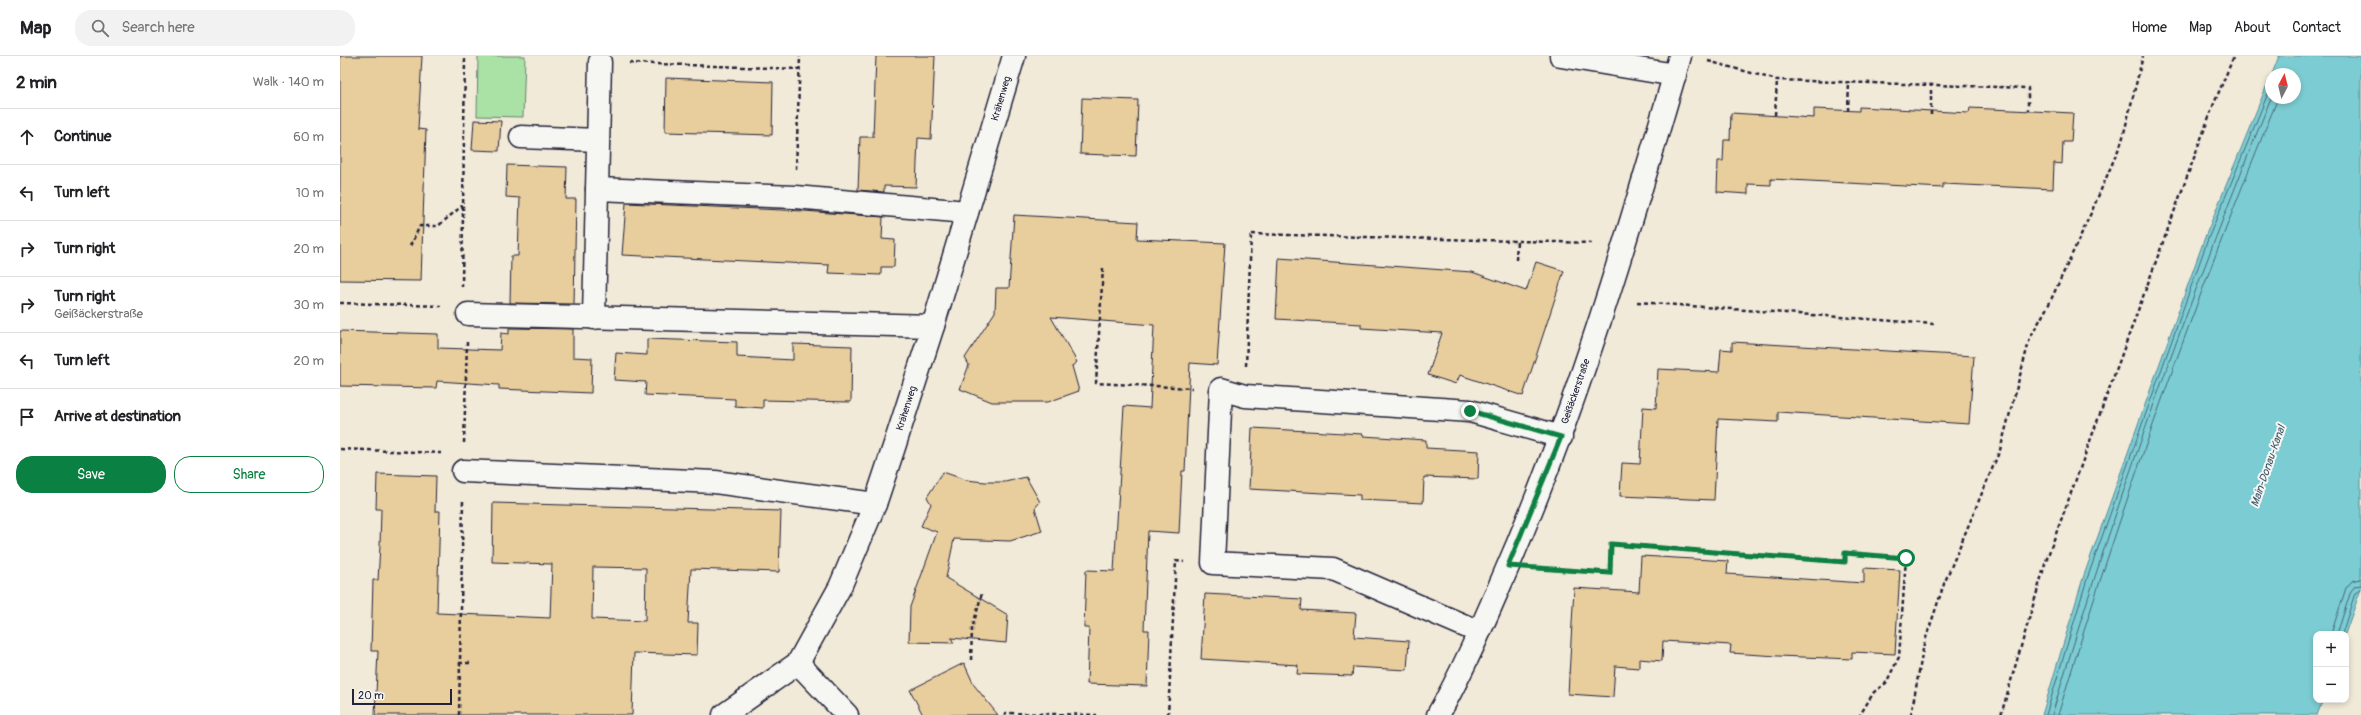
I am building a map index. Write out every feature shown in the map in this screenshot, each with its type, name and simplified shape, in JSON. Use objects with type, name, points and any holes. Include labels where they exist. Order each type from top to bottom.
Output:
[{"type":"street","name":"Krähenweg","points":[[724,715],[798,663],[840,587],[875,504],[933,326],[1014,56]]},
{"type":"street","points":[[1561,56],[1678,66]]},
{"type":"street","points":[[594,318],[600,62]]},
{"type":"street","name":"Geißäckerstraße","points":[[1438,715],[1455,684],[1479,632],[1561,437],[1606,300],[1678,66]]},
{"type":"street","points":[[521,137],[598,140]]},
{"type":"street","points":[[597,189],[795,197],[967,212]]},
{"type":"street","points":[[467,311],[594,318],[933,326]]},
{"type":"street","points":[[1479,632],[1333,569],[1213,563],[1221,389],[1245,396],[1470,411],[1561,437]]},
{"type":"street","points":[[463,463],[715,482],[875,504]]},
{"type":"street","points":[[798,663],[847,715]]},
{"type":"path","points":[[458,715],[467,311],[462,288],[465,56]]},
{"type":"path","points":[[795,197],[800,56]]},
{"type":"path","points":[[1911,715],[1924,644],[1944,584],[2000,450],[2030,338],[2049,304],[2088,220],[2122,141],[2143,56]]},
{"type":"path","points":[[2001,715],[2046,561],[2213,106],[2234,56]]},
{"type":"path","points":[[1703,60],[1776,80],[2028,88],[2028,110]]},
{"type":"path","points":[[600,62],[799,69]]},
{"type":"path","points":[[1775,115],[1776,80]]},
{"type":"path","points":[[1848,111],[1849,82]]},
{"type":"path","points":[[1930,114],[1931,85]]},
{"type":"path","points":[[410,246],[420,226],[438,226],[463,205]]},
{"type":"path","points":[[1245,396],[1251,234],[1623,244]]},
{"type":"path","points":[[1516,260],[1517,241]]},
{"type":"path","points":[[1103,268],[1096,383],[1221,389]]},
{"type":"path","points":[[1606,300],[1934,324]]},
{"type":"path","points":[[340,303],[467,311]]},
{"type":"path","points":[[340,449],[463,463]]},
{"type":"path","points":[[1508,566],[1610,573],[1611,544],[1845,562],[1845,553],[1906,558],[1899,657],[1886,683],[1874,692],[1860,715]]},
{"type":"path","points":[[1168,715],[1176,561],[1213,563]]},
{"type":"path","points":[[971,660],[972,629],[982,593]]},
{"type":"path","points":[[459,663],[470,663]]},
{"type":"path","points":[[1004,715],[1006,713],[1097,715]]},
{"type":"green space","points":[[478,56],[525,56],[523,117],[477,116]]},
{"type":"water","name":"Main-Donau-Kanal","points":[[2279,56],[2361,56],[2361,589],[2346,631],[2313,631],[2313,703],[2322,703],[2317,715],[2042,715],[2083,578],[2205,237],[2265,90],[2265,104],[2301,104],[2301,68],[2274,68]]},
{"type":"building","points":[[340,56],[422,56],[418,129],[426,130],[421,281],[340,280]]},
{"type":"building","points":[[876,56],[935,56],[931,139],[918,138],[916,187],[884,186],[884,192],[858,190],[860,137],[873,137]]},
{"type":"building","points":[[666,78],[773,82],[772,135],[665,132]]},
{"type":"building","points":[[1082,98],[1138,100],[1136,156],[1080,154]]},
{"type":"building","points":[[1859,107],[1969,113],[1970,108],[2073,113],[2071,142],[2063,142],[2062,164],[2054,163],[2053,189],[1943,184],[1943,188],[1771,179],[1771,185],[1748,184],[1748,194],[1717,192],[1718,161],[1723,161],[1724,140],[1730,140],[1731,113],[1814,118],[1814,109],[1859,111]]},
{"type":"building","points":[[474,120],[501,121],[499,151],[472,150]]},
{"type":"building","points":[[507,165],[567,167],[566,199],[576,199],[574,304],[510,303],[511,256],[518,256],[520,198],[506,197]]},
{"type":"building","points":[[626,203],[804,211],[883,217],[882,239],[895,240],[894,267],[881,267],[881,275],[828,273],[829,265],[622,255]]},
{"type":"building","points":[[1014,215],[1138,222],[1137,239],[1225,243],[1217,365],[1190,363],[1185,471],[1182,471],[1179,533],[1148,531],[1144,630],[1149,630],[1147,686],[1087,684],[1089,628],[1084,628],[1086,570],[1114,571],[1124,406],[1150,408],[1154,325],[1051,317],[1077,362],[1072,366],[1079,391],[1048,402],[992,402],[960,389],[969,365],[965,358],[995,312],[996,288],[1009,288]]},
{"type":"building","points":[[1279,258],[1472,272],[1526,291],[1536,262],[1564,271],[1523,396],[1460,375],[1456,384],[1428,375],[1442,333],[1361,328],[1361,324],[1276,319]]},
{"type":"building","points":[[509,328],[573,329],[573,357],[592,358],[591,393],[499,389],[499,385],[437,381],[436,388],[340,386],[340,331],[438,334],[438,348],[500,350],[501,333],[509,334]]},
{"type":"building","points":[[647,339],[737,342],[737,357],[793,360],[793,344],[852,346],[851,402],[763,400],[763,408],[735,406],[735,399],[645,395],[646,382],[614,380],[616,353],[647,355]]},
{"type":"building","points":[[1732,342],[1974,356],[1969,424],[1778,412],[1778,422],[1718,419],[1714,500],[1620,496],[1622,463],[1640,464],[1643,407],[1656,408],[1658,369],[1719,372],[1721,349],[1732,350]]},
{"type":"building","points":[[1252,428],[1363,434],[1363,436],[1426,440],[1426,448],[1479,451],[1478,479],[1424,477],[1423,503],[1360,500],[1360,495],[1249,489]]},
{"type":"building","points":[[943,472],[966,480],[985,482],[1005,482],[1026,477],[1040,502],[1035,508],[1042,531],[1010,541],[954,539],[946,578],[1008,615],[1006,643],[951,638],[954,643],[909,642],[910,607],[937,532],[921,526],[931,504],[927,497]]},
{"type":"building","points":[[377,474],[436,476],[435,511],[440,511],[437,613],[550,618],[552,564],[492,562],[493,503],[781,511],[779,572],[691,569],[688,623],[698,623],[697,655],[634,653],[632,715],[375,715],[378,651],[371,651],[373,580],[378,580],[381,509],[376,509]],"holes":[[[593,567],[646,568],[645,621],[592,619]]]},
{"type":"building","points":[[1641,556],[1728,561],[1727,574],[1864,583],[1864,568],[1900,570],[1895,654],[1852,652],[1852,659],[1778,656],[1730,653],[1731,645],[1663,641],[1662,661],[1639,659],[1639,668],[1615,666],[1613,697],[1568,694],[1574,588],[1639,592]]},
{"type":"building","points":[[1205,594],[1302,599],[1301,610],[1356,613],[1354,637],[1409,641],[1407,670],[1353,667],[1352,676],[1297,674],[1298,665],[1201,659]]},
{"type":"building","points":[[964,663],[974,685],[998,715],[923,715],[910,690]]},
{"type":"route","points":[[1470,411],[1561,437],[1508,566],[1610,573],[1611,544],[1845,562],[1845,553],[1906,558]]}]
